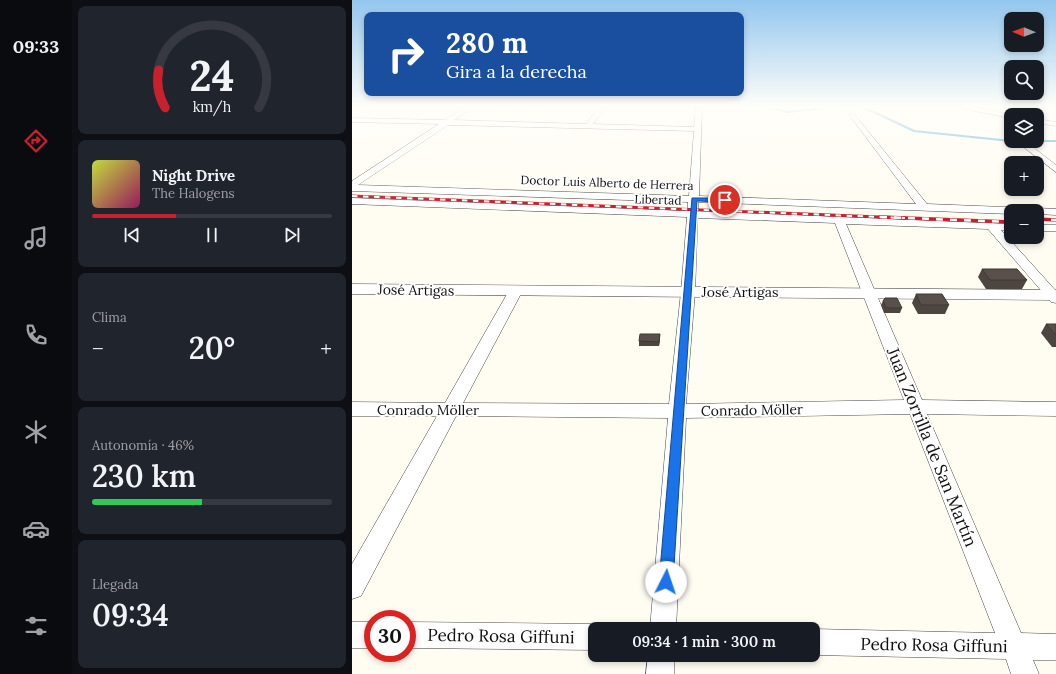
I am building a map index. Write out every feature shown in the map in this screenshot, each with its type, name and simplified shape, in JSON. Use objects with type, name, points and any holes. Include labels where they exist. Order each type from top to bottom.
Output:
[{"type":"street","points":[[352,186],[423,138]]},
{"type":"street","points":[[663,622],[677,411],[688,292],[697,138]]},
{"type":"street","points":[[871,138],[924,207]]},
{"type":"street","points":[[1027,148],[1056,169]]},
{"type":"street","name":"Doctor Luis Alberto de Herrera","points":[[352,186],[693,207],[924,207],[1004,210]]},
{"type":"street","name":"Libertad","points":[[352,201],[693,207],[839,220],[1004,227]]},
{"type":"street","points":[[1044,211],[1056,212]]},
{"type":"street","name":"Juan Zorrilla de San Martín","points":[[839,220],[1025,674]]},
{"type":"street","points":[[990,226],[1055,296]]},
{"type":"street","points":[[1044,228],[1056,228]]},
{"type":"street","name":"José Artigas","points":[[352,289],[1055,296]]},
{"type":"street","points":[[352,587],[516,290]]},
{"type":"street","name":"Conrado Möller","points":[[352,409],[677,411],[915,407],[1056,409]]},
{"type":"street","points":[[352,635],[364,635]]},
{"type":"street","name":"Pedro Rosa Giffuni","points":[[416,635],[588,637]]},
{"type":"street","name":"Pedro Rosa Giffuni","points":[[820,642],[1056,647]]},
{"type":"street","points":[[660,674],[661,662]]},
{"type":"building","points":[[982,269],[1017,269],[1027,280],[990,280]]},
{"type":"building","points":[[916,294],[942,294],[949,305],[921,305]]},
{"type":"building","points":[[885,298],[897,298],[902,308],[886,308],[883,301]]},
{"type":"building","points":[[1046,324],[1056,324],[1056,335]]},
{"type":"building","points":[[640,334],[660,334],[659,342],[639,341]]},
{"type":"waterway","points":[[986,138],[1004,140]]},
{"type":"waterway","points":[[1044,141],[1056,141]]},
{"type":"railway","points":[[352,196],[905,218]]},
{"type":"railway","points":[[880,217],[1004,222]]},
{"type":"railway","points":[[1044,219],[1056,220]]},
{"type":"route","points":[[666,582],[677,411],[684,342],[694,199],[725,200]]}]
